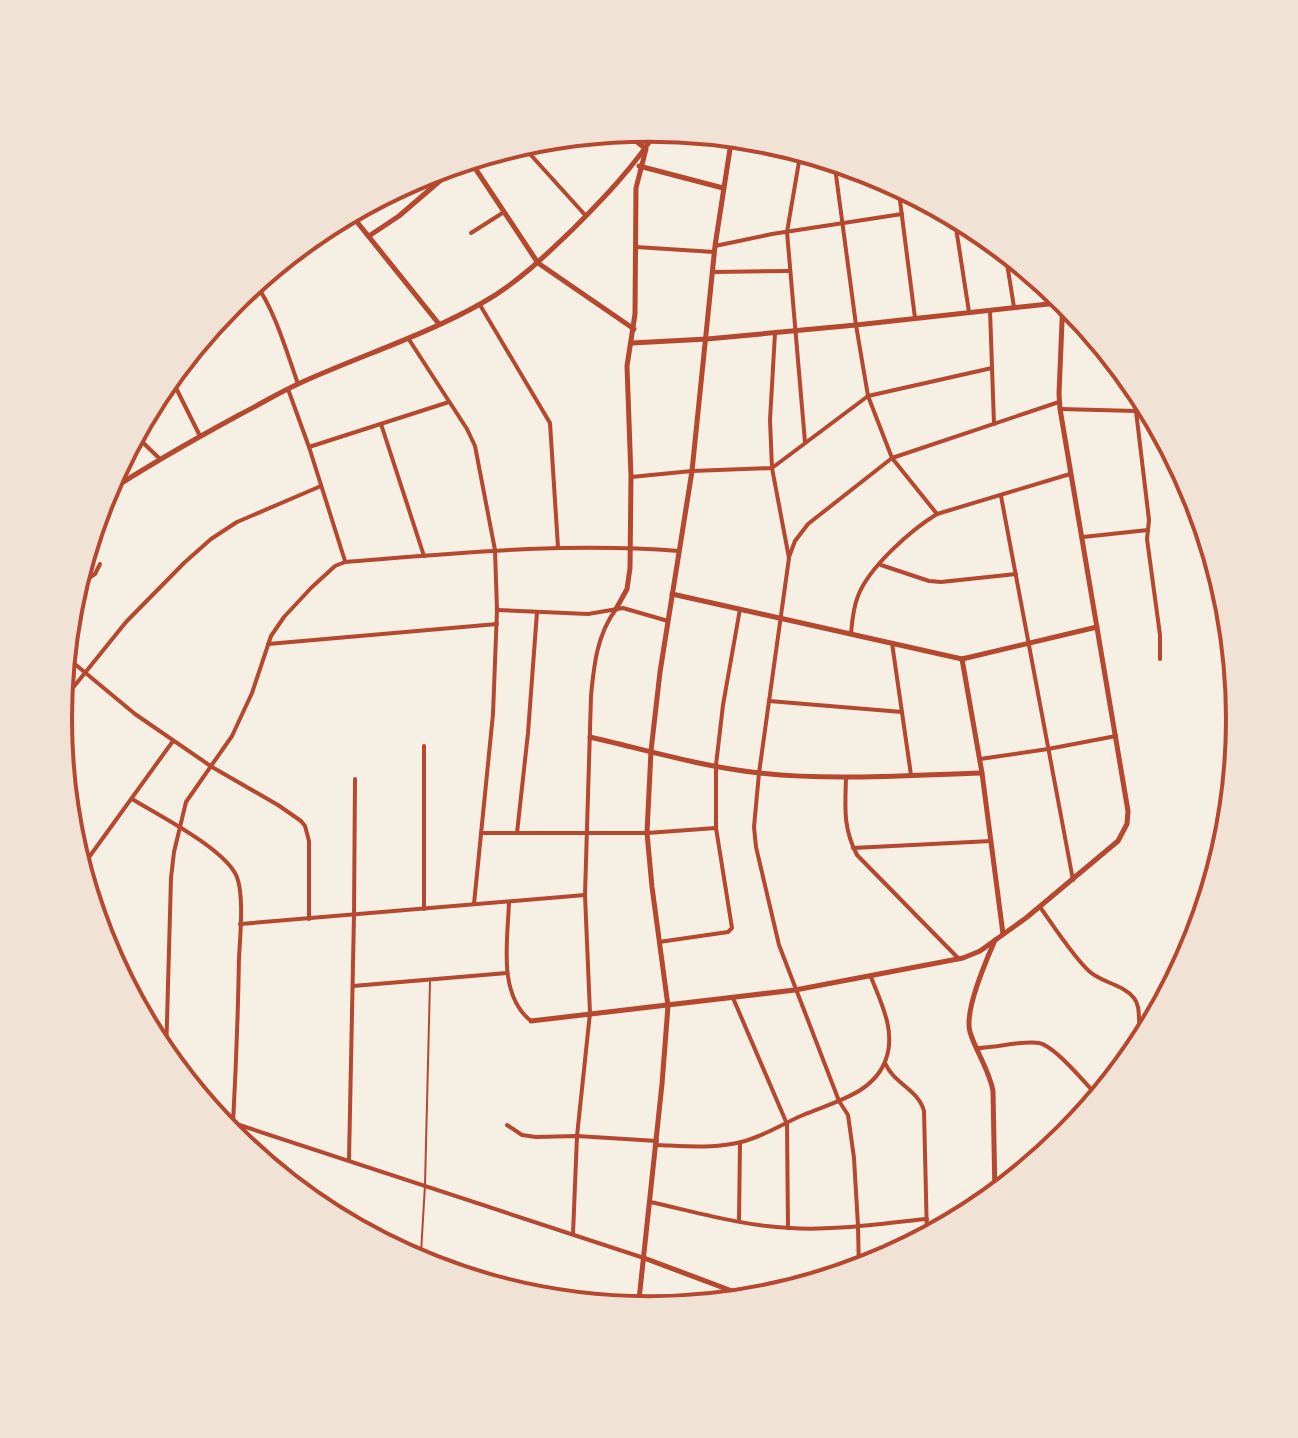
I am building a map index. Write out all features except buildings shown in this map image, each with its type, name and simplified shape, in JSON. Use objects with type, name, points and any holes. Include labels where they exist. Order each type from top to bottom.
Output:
[{"type":"street","points":[[637,142],[646,149]]},
{"type":"street","points":[[124,480],[298,384],[480,305],[538,263],[586,216],[650,142]]},
{"type":"street","points":[[640,1296],[668,1006],[647,833],[651,751],[660,672],[692,471],[715,249],[730,148]]},
{"type":"street","points":[[573,1234],[577,1136],[590,1013],[585,895],[593,678],[598,644],[606,623],[627,589],[631,547],[631,477],[627,366],[634,329],[636,188],[646,149]]},
{"type":"street","points":[[530,154],[586,216]]},
{"type":"street","points":[[799,162],[787,232],[805,443]]},
{"type":"street","points":[[633,164],[723,188]]},
{"type":"street","points":[[476,169],[538,263],[634,329]]},
{"type":"street","points":[[836,174],[868,396],[892,458],[937,514]]},
{"type":"street","points":[[369,236],[440,182]]},
{"type":"street","points":[[900,200],[915,319]]},
{"type":"street","points":[[471,233],[504,212]]},
{"type":"street","points":[[636,247],[715,249],[787,232],[902,214]]},
{"type":"street","points":[[357,221],[439,324]]},
{"type":"street","points":[[956,230],[969,312]]},
{"type":"street","points":[[1008,267],[1014,307]]},
{"type":"street","points":[[713,272],[790,271]]},
{"type":"street","points":[[261,293],[298,384]]},
{"type":"street","points":[[632,343],[775,333],[1048,302]]},
{"type":"street","points":[[480,305],[550,423],[558,547]]},
{"type":"street","points":[[990,310],[994,424]]},
{"type":"street","points":[[509,901],[507,973],[519,1008],[531,1021],[795,990],[959,959],[980,951],[996,940],[1118,841],[1127,824],[1128,811],[1060,406],[1063,318]]},
{"type":"street","points":[[775,333],[770,420],[772,468],[789,558]]},
{"type":"street","points":[[408,338],[475,446],[495,550],[497,624],[493,714],[474,904]]},
{"type":"street","points":[[631,477],[772,468],[868,396],[992,368]]},
{"type":"street","points":[[176,388],[200,436]]},
{"type":"street","points":[[288,389],[345,562]]},
{"type":"street","points":[[309,447],[449,402]]},
{"type":"street","points":[[859,1256],[854,1158],[848,1115],[839,1101],[779,945],[756,847],[754,813],[759,773],[779,618],[789,558],[795,541],[808,524],[892,458],[1060,406],[1136,411],[1160,659]]},
{"type":"street","points":[[381,424],[424,556]]},
{"type":"street","points":[[143,442],[160,459]]},
{"type":"street","points":[[851,634],[857,598],[867,579],[914,530],[937,514],[1070,474]]},
{"type":"street","points":[[73,687],[126,622],[211,539],[237,522],[321,486]]},
{"type":"street","points":[[1001,496],[1073,880]]},
{"type":"street","points":[[1082,537],[1148,530]]},
{"type":"street","points":[[167,1036],[171,878],[186,802],[227,746],[240,721],[275,629],[311,588],[335,566],[345,562],[558,547],[631,547],[679,551]]},
{"type":"street","points":[[90,577],[100,564]]},
{"type":"street","points":[[880,564],[929,581],[941,582],[1016,574]]},
{"type":"street","points":[[672,594],[962,659],[1097,627]]},
{"type":"street","points":[[497,610],[588,614],[628,609],[668,621]]},
{"type":"street","points":[[659,942],[728,932],[733,924],[716,828],[716,765],[740,609]]},
{"type":"street","points":[[517,833],[537,612]]},
{"type":"street","points":[[268,644],[497,624]]},
{"type":"street","points":[[892,643],[911,775]]},
{"type":"street","points":[[962,659],[982,773],[1003,934]]},
{"type":"street","points":[[75,664],[173,741],[278,805],[305,826],[309,841],[309,919]]},
{"type":"street","points":[[769,701],[902,712]]},
{"type":"street","points":[[979,759],[1116,736]]},
{"type":"street","points":[[590,737],[759,773],[846,778],[982,773]]},
{"type":"street","points":[[89,857],[173,741]]},
{"type":"street","points":[[424,746],[424,909]]},
{"type":"street","points":[[846,778],[845,824],[857,855],[959,959]]},
{"type":"street","points":[[349,1160],[355,779]]},
{"type":"street","points":[[132,799],[214,852],[234,871],[240,888],[233,1119]]},
{"type":"street","points":[[481,833],[647,833],[716,828]]},
{"type":"street","points":[[853,848],[991,841]]},
{"type":"street","points":[[240,924],[585,895]]},
{"type":"street","points":[[1040,907],[1090,972],[1135,999],[1140,1023]]},
{"type":"street","points":[[995,1181],[991,1080],[969,1031],[970,1014],[983,968],[996,940]]},
{"type":"street","points":[[353,986],[507,973]]},
{"type":"street","points":[[507,1125],[528,1136],[577,1136],[698,1146],[740,1143],[787,1124],[862,1090],[885,1063],[890,1035],[871,977]]},
{"type":"street","points":[[733,998],[787,1124],[788,1228]]},
{"type":"street","points":[[977,1048],[1043,1044],[1091,1090]]},
{"type":"street","points":[[885,1063],[891,1075],[920,1099],[924,1111],[927,1224]]},
{"type":"street","points":[[239,1125],[573,1234],[730,1290]]},
{"type":"street","points":[[739,1221],[740,1143]]},
{"type":"street","points":[[650,1202],[788,1228],[858,1226],[927,1219]]},
{"type":"lane","points":[[421,1249],[430,980]]}]
